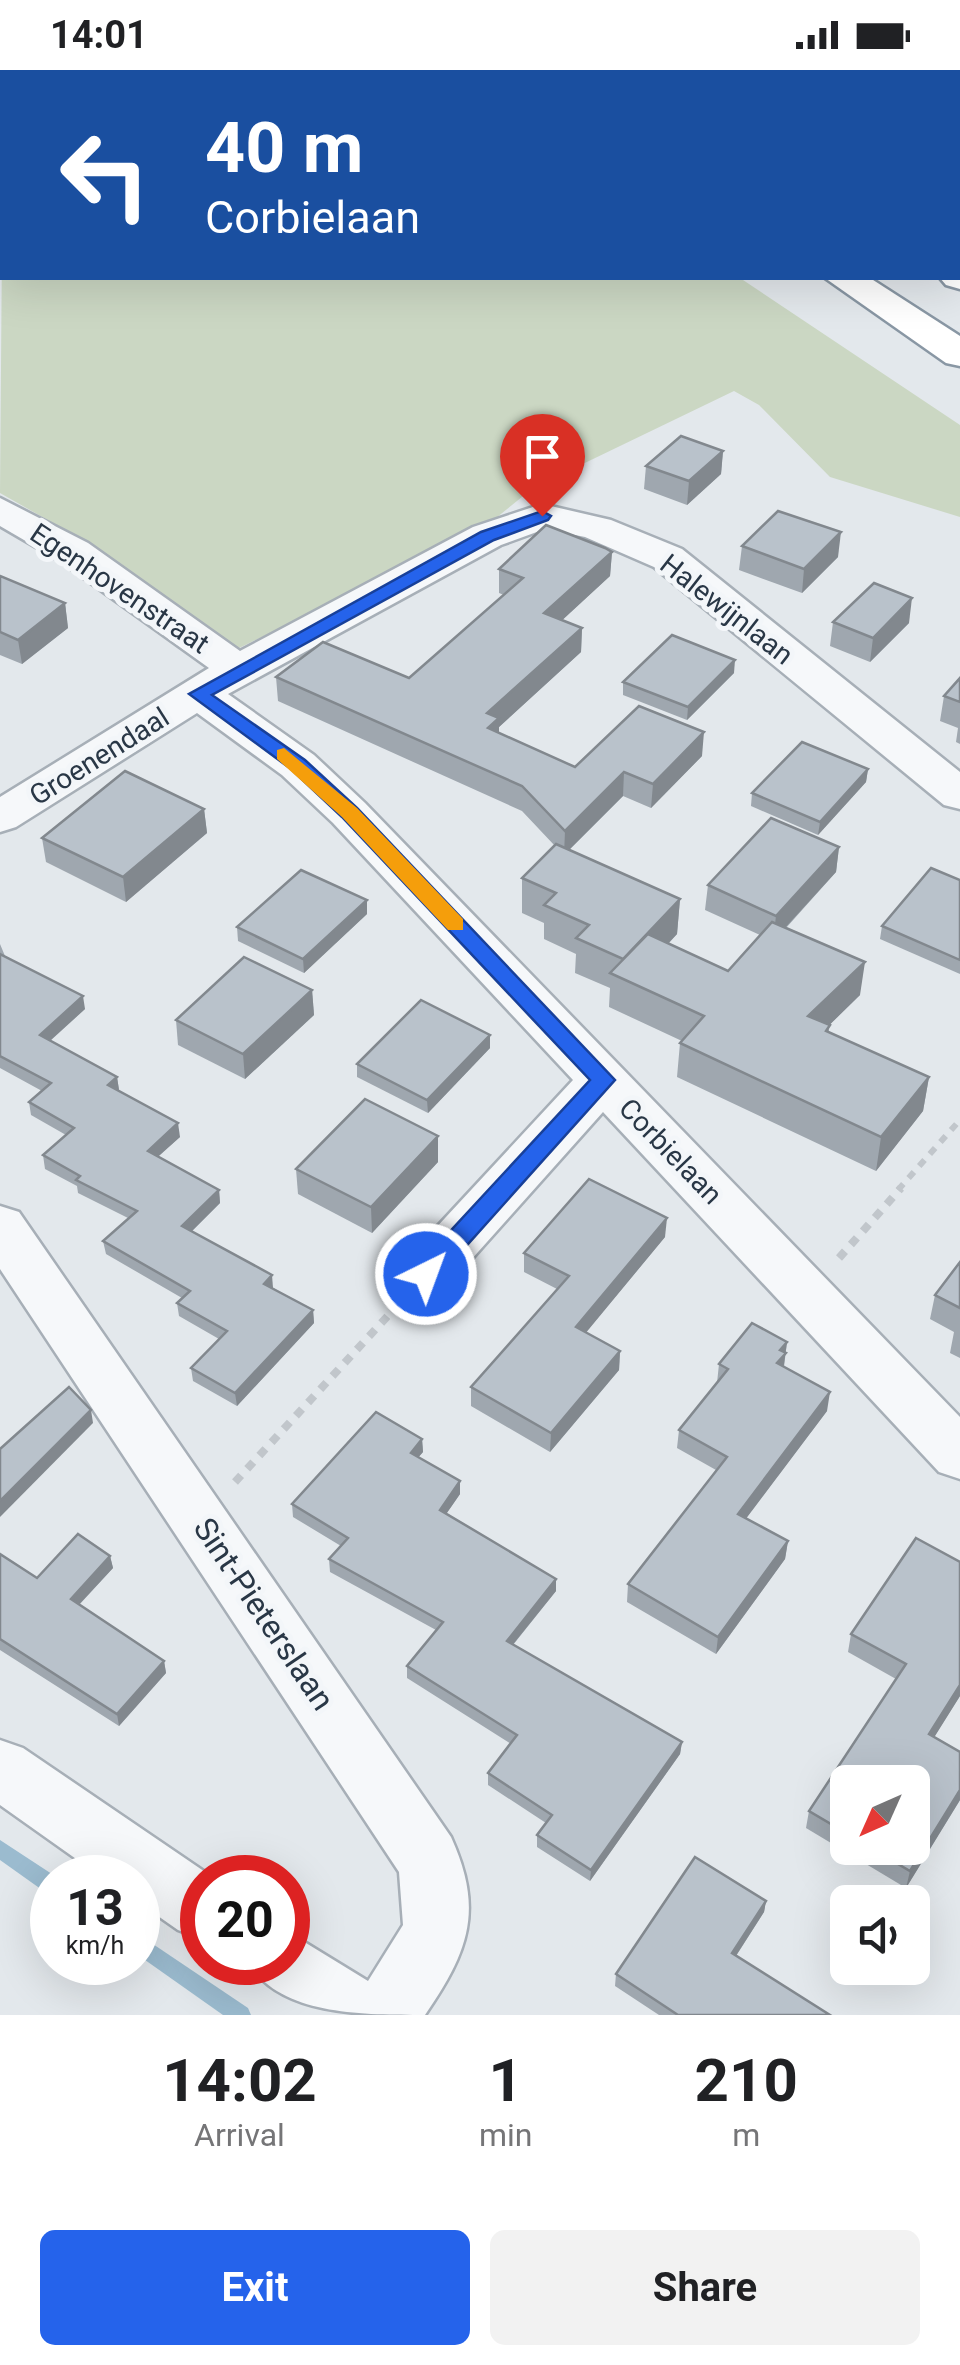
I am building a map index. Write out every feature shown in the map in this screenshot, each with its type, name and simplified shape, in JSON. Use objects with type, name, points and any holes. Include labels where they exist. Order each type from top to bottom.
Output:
[{"type":"highway","points":[[847,280],[960,354]]},
{"type":"street","name":"Egenhovenstraat","points":[[0,510],[74,552],[218,682]]},
{"type":"street","name":"Halewijnlaan","points":[[218,682],[487,536],[542,516],[597,528],[668,558],[960,795]]},
{"type":"street","name":"Groenendaal","points":[[0,817],[218,682]]},
{"type":"street","name":"Corbielaan","points":[[218,682],[349,812],[960,1455]]},
{"type":"street","points":[[426,1274],[603,1080]]},
{"type":"street","name":"Sint-Pieterslaan","points":[[0,1226],[428,1859],[441,1893],[435,1940],[385,2015]]},
{"type":"street","points":[[0,1769],[180,1893]]},
{"type":"street","points":[[310,1982],[358,2015]]},
{"type":"path","points":[[851,1243],[960,1120]]},
{"type":"path","points":[[201,1520],[426,1274]]},
{"type":"green space","points":[[2,280],[743,280],[960,425],[960,517],[830,477],[759,405],[734,391],[533,488],[480,531],[237,649],[90,544],[0,493]]},
{"type":"building","points":[[681,436],[723,451],[689,481],[646,466]]},
{"type":"building","points":[[778,511],[841,532],[804,569],[742,546]]},
{"type":"building","points":[[546,525],[612,552],[544,613],[582,628],[487,713],[499,718],[488,728],[575,767],[639,706],[704,732],[653,784],[624,772],[565,831],[522,786],[276,677],[323,642],[409,678],[523,578],[499,569]]},
{"type":"building","points":[[0,576],[65,603],[18,640],[0,632]]},
{"type":"building","points":[[874,583],[912,598],[873,638],[833,622]]},
{"type":"building","points":[[672,635],[735,660],[688,707],[623,682]]},
{"type":"building","points":[[960,678],[960,702],[944,696]]},
{"type":"building","points":[[802,742],[868,769],[820,822],[752,793]]},
{"type":"building","points":[[125,771],[204,809],[123,877],[42,838]]},
{"type":"building","points":[[771,818],[839,847],[776,916],[708,885]]},
{"type":"building","points":[[556,844],[680,899],[623,959],[576,938],[589,925],[544,905],[556,893],[522,878]]},
{"type":"building","points":[[931,868],[960,880],[960,960],[882,926]]},
{"type":"building","points":[[301,870],[367,900],[303,959],[237,927]]},
{"type":"building","points":[[772,922],[865,962],[808,1016],[830,1025],[826,1031],[929,1077],[881,1137],[680,1043],[704,1016],[610,973],[648,934],[728,971]]},
{"type":"building","points":[[0,954],[83,996],[40,1035],[117,1077],[108,1085],[178,1123],[148,1151],[219,1190],[182,1226],[272,1275],[264,1284],[313,1310],[235,1393],[191,1368],[227,1331],[177,1303],[190,1291],[103,1241],[137,1211],[76,1180],[80,1176],[43,1155],[74,1128],[29,1102],[51,1083],[0,1056]]},
{"type":"building","points":[[244,957],[312,990],[243,1054],[176,1020]]},
{"type":"building","points":[[421,1000],[490,1035],[427,1100],[357,1064]]},
{"type":"building","points":[[365,1099],[438,1136],[371,1207],[296,1169]]},
{"type":"building","points":[[589,1179],[667,1218],[576,1327],[620,1351],[551,1433],[471,1387],[569,1276],[524,1253]]},
{"type":"building","points":[[960,1262],[960,1308],[935,1295]]},
{"type":"building","points":[[752,1323],[787,1342],[780,1350],[786,1353],[777,1363],[830,1392],[738,1514],[788,1541],[718,1637],[628,1584],[727,1457],[679,1430],[728,1369],[719,1364]]},
{"type":"building","points":[[69,1387],[91,1410],[0,1501],[0,1449]]},
{"type":"building","points":[[376,1412],[422,1439],[411,1453],[460,1481],[440,1510],[556,1579],[507,1641],[682,1742],[591,1870],[537,1835],[552,1815],[488,1773],[517,1735],[407,1666],[443,1622],[329,1559],[348,1538],[292,1504]]},
{"type":"building","points":[[78,1534],[110,1556],[71,1599],[164,1661],[117,1714],[0,1639],[0,1554],[37,1578]]},
{"type":"building","points":[[916,1538],[960,1562],[960,1685],[929,1734],[960,1752],[960,1790],[930,1839],[930,1765],[839,1765],[906,1664],[851,1634]]},
{"type":"building","points":[[830,1779],[830,1823],[809,1811]]},
{"type":"building","points":[[695,1857],[766,1901],[732,1953],[830,2015],[678,2015],[616,1974]]},
{"type":"waterway","points":[[0,1849],[30,1870]]},
{"type":"waterway","points":[[160,1959],[241,2015]]},
{"type":"slow traffic","points":[[284,754],[349,812],[456,924]]},
{"type":"route","points":[[426,1274],[603,1080],[349,812],[298,765],[199,694],[238,669],[487,536],[542,516]]}]
